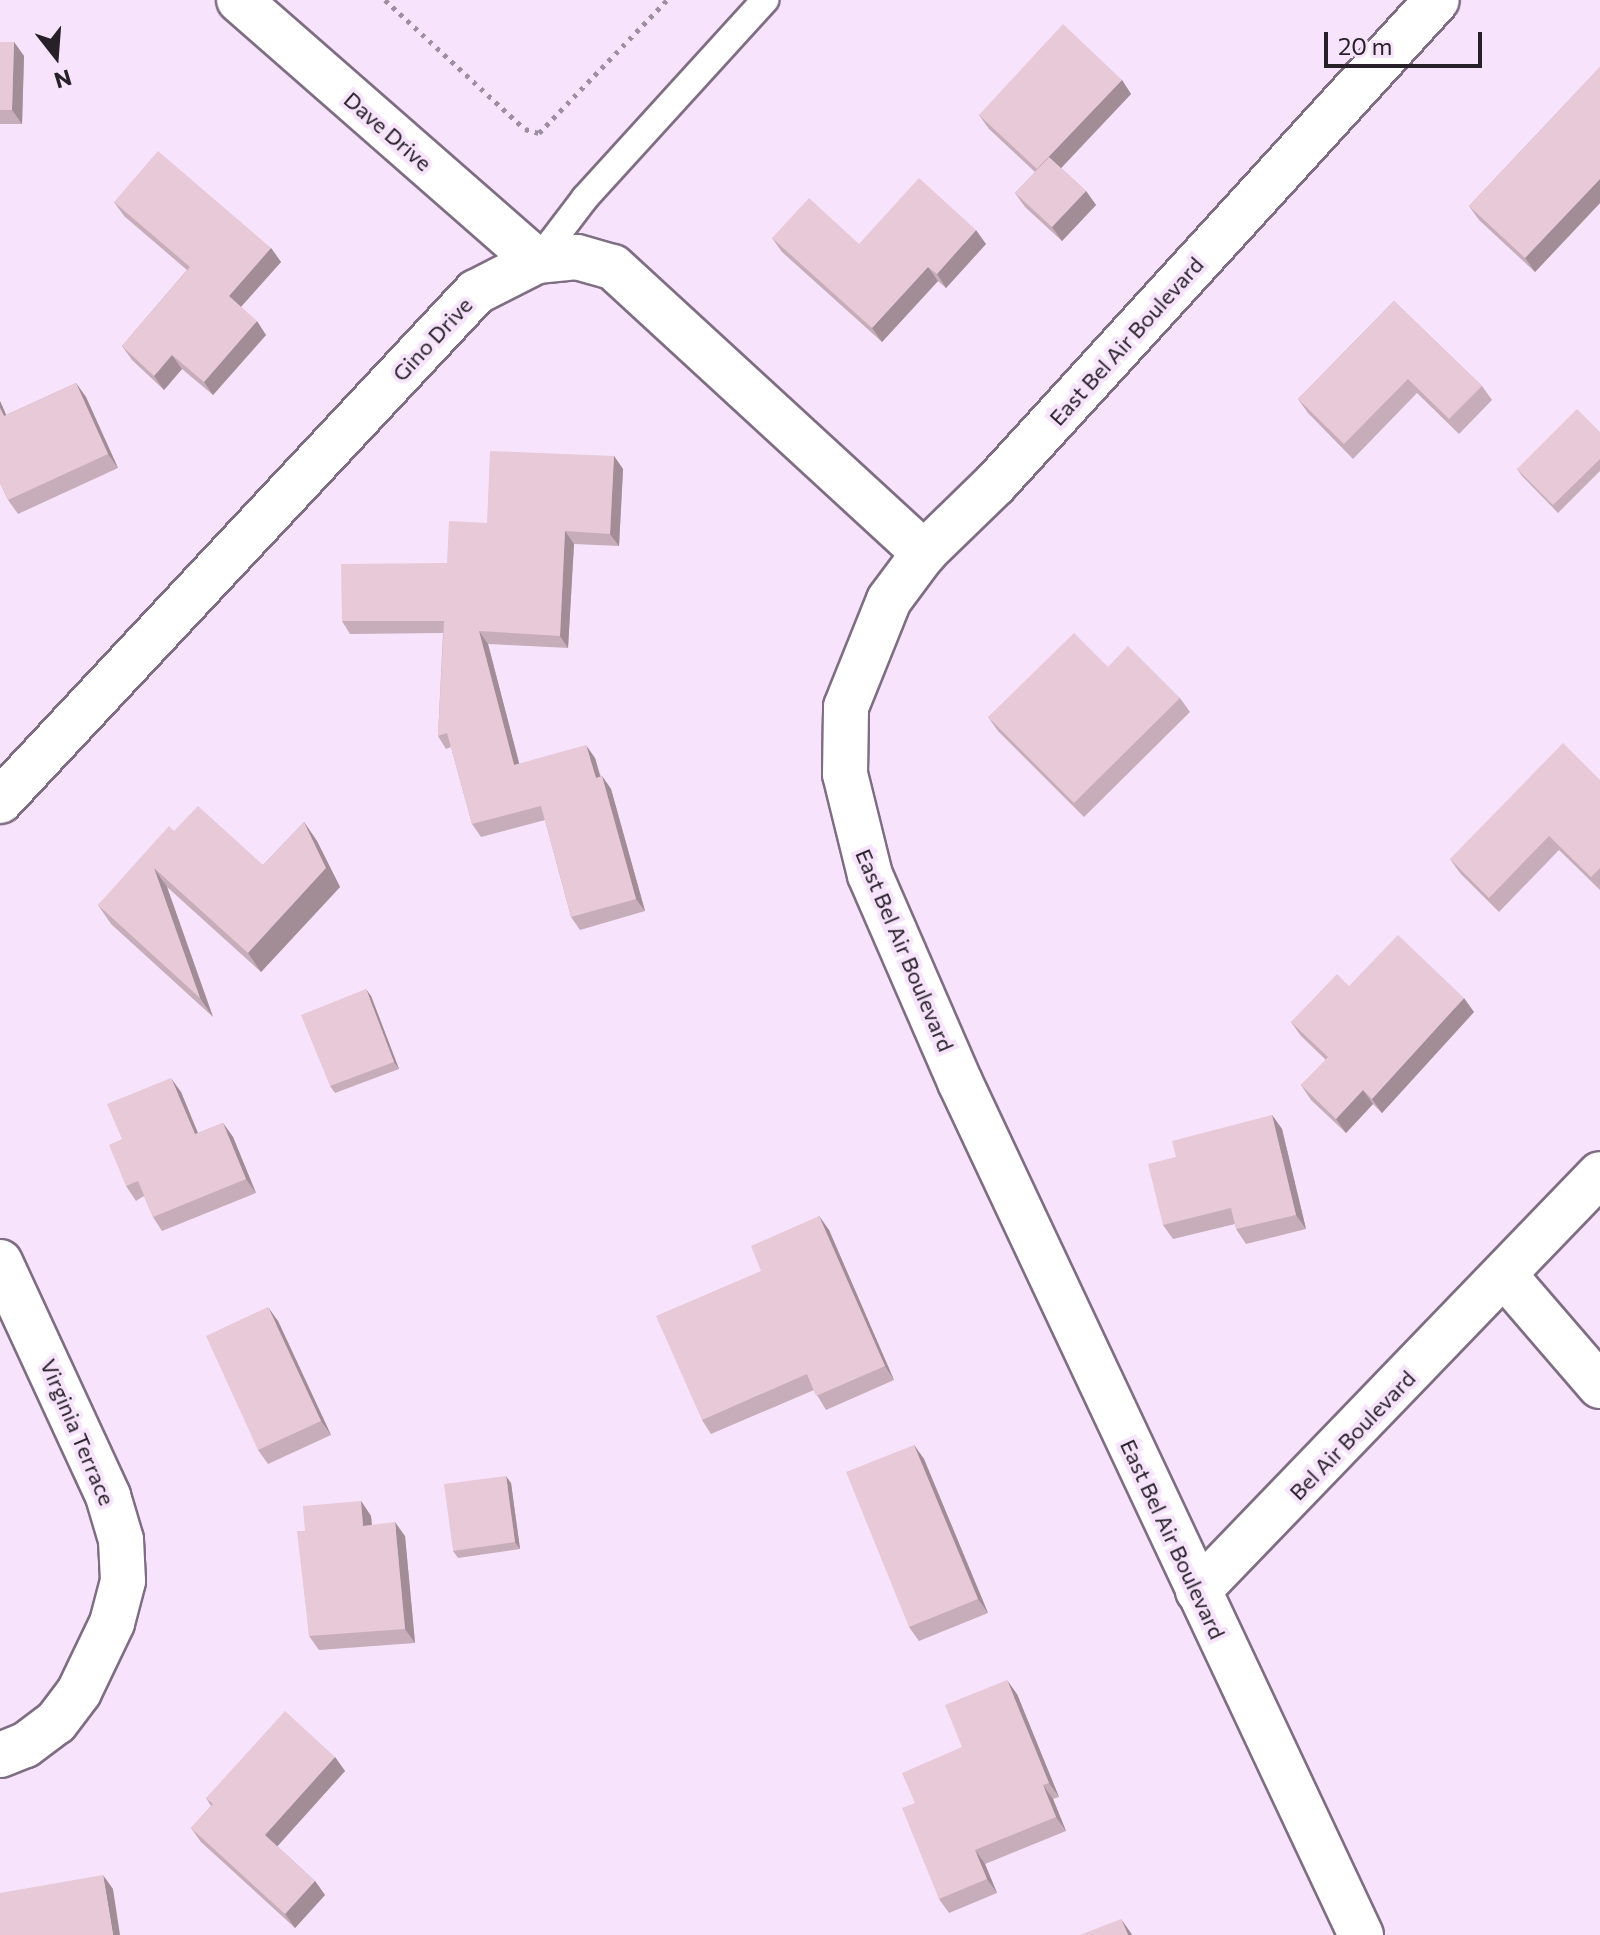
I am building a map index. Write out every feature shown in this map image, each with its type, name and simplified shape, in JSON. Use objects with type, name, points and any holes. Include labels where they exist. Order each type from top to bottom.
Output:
[{"type":"street","name":"Dave Drive","points":[[239,0],[537,261]]},
{"type":"street","name":"East Bel Air Boulevard","points":[[1361,1935],[960,1082],[870,875],[853,821],[845,774],[846,707],[889,600],[924,553],[1005,473],[1437,0]]},
{"type":"street","name":"Gino Drive","points":[[0,801],[476,292],[537,261],[577,257],[613,267],[924,553]]},
{"type":"street","name":"Bel Air Boulevard","points":[[1198,1591],[1506,1277],[1600,1174]]},
{"type":"street","name":"Virginia Terrace","points":[[0,1262],[99,1471],[121,1540],[123,1581],[112,1623],[79,1692],[56,1722],[25,1745],[0,1755]]},
{"type":"street","points":[[1506,1277],[1600,1386]]},
{"type":"lane","points":[[537,261],[585,198],[765,0]]},
{"type":"path","points":[[385,0],[525,129],[539,133],[667,0]]},
{"type":"building","points":[[1063,24],[1122,80],[1037,169],[979,115]]},
{"type":"building","points":[[0,42],[14,42],[12,110],[0,110]]},
{"type":"building","points":[[1600,67],[1600,179],[1525,258],[1469,206]]},
{"type":"building","points":[[158,151],[271,248],[229,296],[257,321],[204,382],[172,355],[154,376],[122,346],[190,267],[114,202]]},
{"type":"building","points":[[1049,157],[1086,191],[1052,227],[1015,193]]},
{"type":"building","points":[[919,178],[976,230],[937,274],[928,267],[872,328],[772,238],[809,198],[859,244]]},
{"type":"building","points":[[1394,301],[1482,386],[1449,419],[1408,379],[1344,444],[1298,399]]},
{"type":"building","points":[[76,383],[108,454],[8,500],[0,483],[0,408],[4,416]]},
{"type":"building","points":[[1577,409],[1600,432],[1600,459],[1553,505],[1517,469]]},
{"type":"building","points":[[490,451],[614,456],[610,534],[565,531],[560,636],[479,631],[514,765],[586,745],[596,778],[602,776],[636,899],[571,917],[541,806],[472,824],[447,733],[438,736],[444,621],[342,621],[341,564],[447,563],[449,521],[487,523]]},
{"type":"building","points":[[1074,633],[1108,667],[1128,646],[1180,698],[1074,803],[988,717]]},
{"type":"building","points":[[1563,743],[1600,780],[1600,868],[1591,877],[1549,836],[1489,898],[1450,859]]},
{"type":"building","points":[[198,806],[263,865],[304,822],[326,868],[248,953],[154,868],[200,998],[98,905],[169,826],[174,831]]},
{"type":"building","points":[[1398,935],[1464,998],[1372,1099],[1363,1090],[1336,1119],[1301,1085],[1328,1057],[1291,1022],[1337,974],[1349,986]]},
{"type":"building","points":[[366,989],[394,1062],[330,1086],[301,1015]]},
{"type":"building","points":[[171,1078],[195,1134],[223,1123],[246,1179],[153,1217],[138,1181],[126,1186],[109,1145],[122,1139],[107,1104]]},
{"type":"building","points":[[1272,1115],[1296,1215],[1236,1229],[1231,1208],[1163,1225],[1148,1164],[1176,1157],[1172,1141]]},
{"type":"building","points":[[819,1216],[885,1366],[816,1396],[807,1374],[702,1420],[656,1316],[761,1271],[751,1246]]},
{"type":"building","points":[[268,1307],[321,1421],[258,1450],[206,1336]]},
{"type":"building","points":[[914,1445],[978,1599],[909,1627],[846,1472]]},
{"type":"building","points":[[506,1476],[515,1542],[453,1551],[444,1484]]},
{"type":"building","points":[[361,1501],[363,1526],[395,1522],[405,1629],[309,1636],[297,1531],[305,1531],[303,1506]]},
{"type":"building","points":[[1007,1680],[1049,1783],[1043,1785],[1056,1817],[975,1850],[987,1879],[939,1899],[902,1808],[915,1803],[902,1773],[962,1747],[945,1705]]},
{"type":"building","points":[[285,1711],[335,1757],[265,1835],[315,1881],[285,1914],[191,1828],[213,1804],[206,1798]]},
{"type":"building","points":[[103,1875],[113,1935],[0,1935],[0,1893]]},
{"type":"building","points":[[1121,1919],[1128,1935],[1080,1935]]}]
